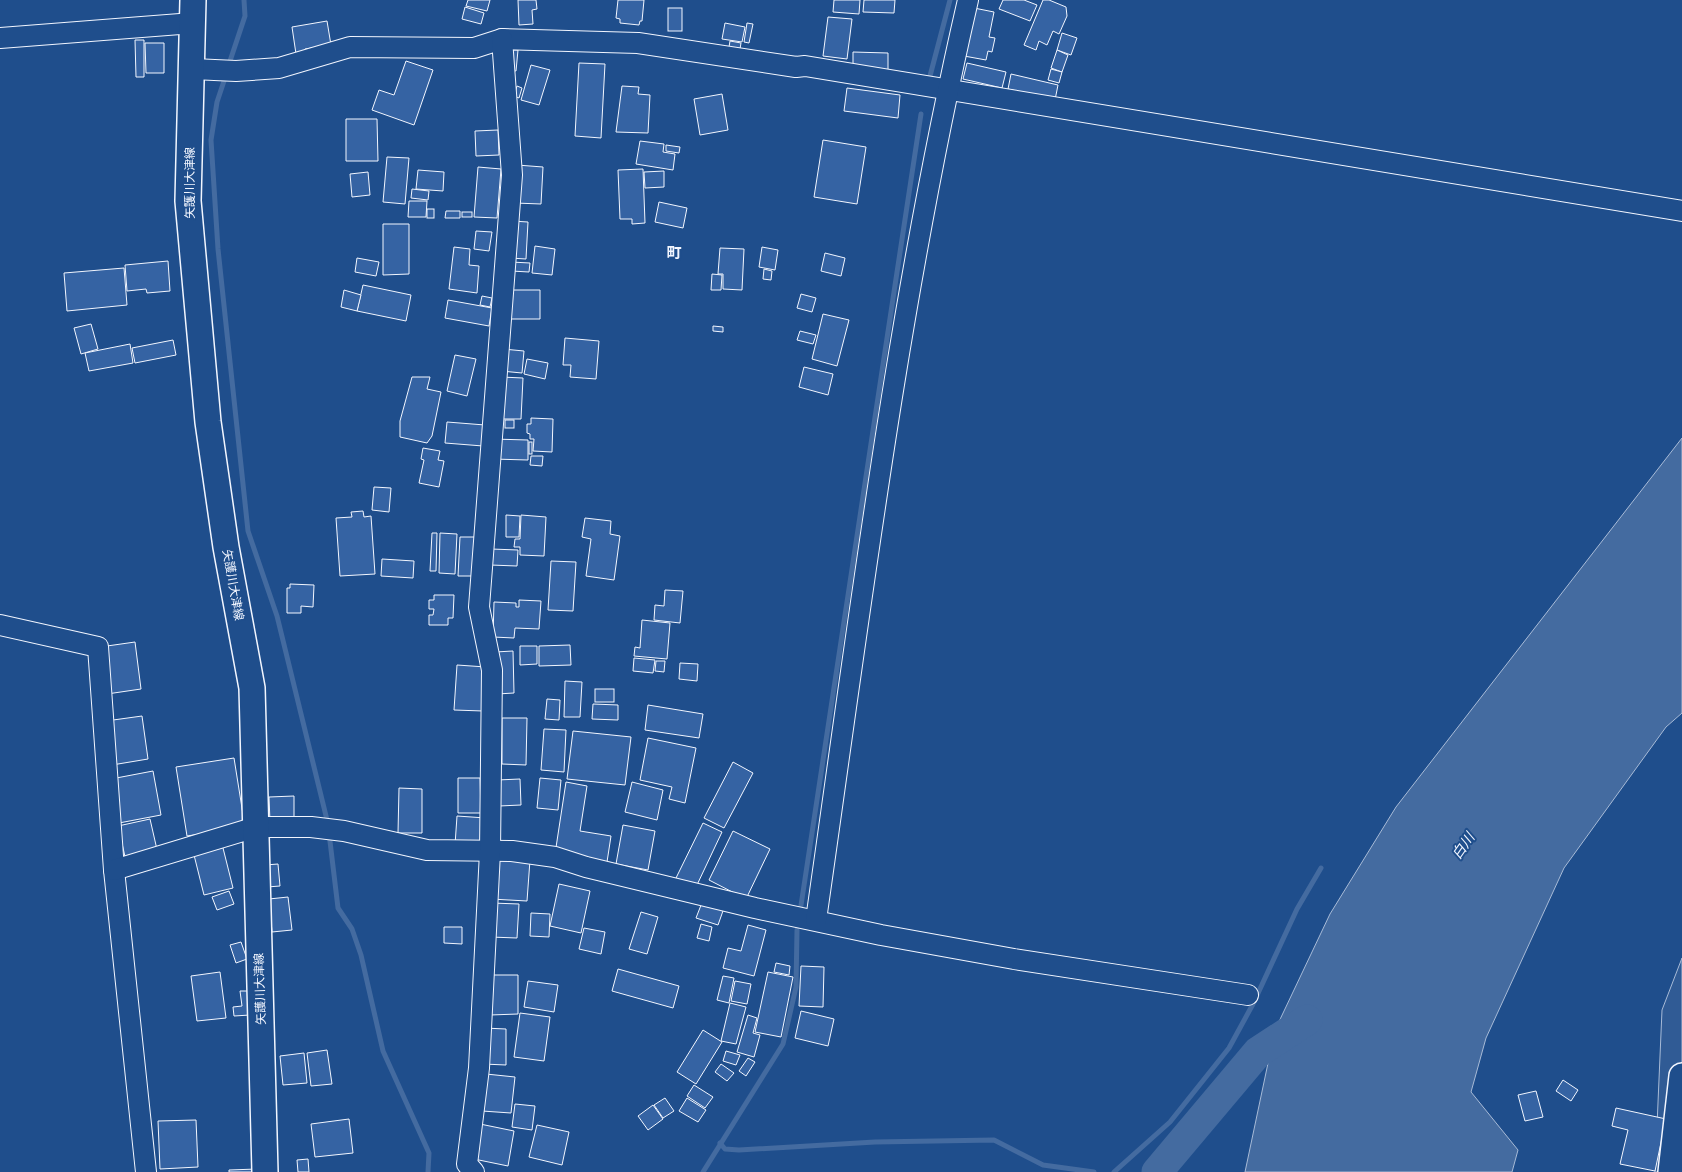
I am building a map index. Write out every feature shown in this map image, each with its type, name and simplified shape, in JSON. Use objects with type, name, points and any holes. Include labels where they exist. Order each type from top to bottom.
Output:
[{"type":"main road","name":"矢護川大津線","points":[[193,11],[204,69],[188,201],[208,422],[226,548],[252,688],[266,1172]]},
{"type":"main road","points":[[1671,1172],[1682,1076]]},
{"type":"street","points":[[816,920],[894,378],[947,91],[968,0]]},
{"type":"street","points":[[0,38],[193,11]]},
{"type":"street","points":[[474,1172],[468,1164],[479,1068],[490,852],[492,670],[479,607],[512,175],[502,39]]},
{"type":"street","points":[[204,69],[236,71],[279,68],[350,46],[474,48],[502,39],[638,43],[796,67],[805,66],[947,91],[1682,211]]},
{"type":"street","points":[[0,625],[98,647],[114,870],[146,1172]]},
{"type":"street","points":[[114,870],[256,827],[311,827],[344,831],[427,850],[512,851],[555,857],[586,867],[881,935],[1014,959],[1248,995]]},
{"type":"shaded area","points":[[1682,958],[1682,1172],[1655,1172],[1662,1010]]},
{"type":"water","name":"白川","points":[[1682,438],[1682,713],[1666,727],[1564,868],[1486,1038],[1471,1092],[1518,1150],[1512,1172],[1245,1172],[1275,1030],[1330,914],[1396,807]]},
{"type":"building","points":[[468,0],[490,0],[487,11],[466,6]]},
{"type":"building","points":[[518,0],[536,0],[537,9],[532,10],[533,24],[519,25]]},
{"type":"building","points":[[618,0],[644,0],[642,21],[640,21],[639,25],[620,23],[620,19],[616,18]]},
{"type":"building","points":[[834,0],[860,0],[859,14],[833,12]]},
{"type":"building","points":[[864,0],[895,0],[894,13],[863,12]]},
{"type":"building","points":[[1003,0],[1024,0],[1037,5],[1030,21],[999,9]]},
{"type":"building","points":[[1043,0],[1049,0],[1066,7],[1067,16],[1059,34],[1053,31],[1047,45],[1039,41],[1036,50],[1024,45]]},
{"type":"building","points":[[465,7],[484,13],[481,24],[462,19]]},
{"type":"building","points":[[668,8],[682,8],[682,31],[668,31]]},
{"type":"building","points":[[974,8],[994,12],[989,37],[995,38],[992,52],[988,51],[986,60],[964,56]]},
{"type":"building","points":[[828,17],[852,19],[847,59],[823,56]]},
{"type":"building","points":[[327,21],[331,45],[305,49],[306,52],[296,54],[292,27]]},
{"type":"building","points":[[725,23],[745,27],[742,42],[722,39]]},
{"type":"building","points":[[747,23],[753,24],[749,43],[744,42]]},
{"type":"building","points":[[1062,33],[1077,38],[1071,55],[1057,50]]},
{"type":"building","points":[[135,40],[144,40],[144,77],[136,77]]},
{"type":"building","points":[[730,41],[741,43],[739,55],[728,53]]},
{"type":"building","points":[[145,43],[164,43],[164,73],[146,73]]},
{"type":"building","points":[[508,50],[518,50],[516,71],[507,70]]},
{"type":"building","points":[[1057,50],[1068,55],[1062,72],[1051,68]]},
{"type":"building","points":[[853,52],[888,53],[888,70],[853,70]]},
{"type":"building","points":[[406,61],[433,70],[414,125],[372,110],[379,90],[394,95]]},
{"type":"building","points":[[579,63],[605,64],[601,138],[575,136]]},
{"type":"building","points":[[967,63],[1006,72],[1002,88],[963,79]]},
{"type":"building","points":[[531,65],[550,70],[539,105],[521,100]]},
{"type":"building","points":[[1051,69],[1062,72],[1059,83],[1048,80]]},
{"type":"building","points":[[1011,74],[1058,85],[1055,100],[1008,89]]},
{"type":"building","points":[[517,86],[522,88],[519,98],[514,96]]},
{"type":"building","points":[[622,86],[639,87],[638,94],[650,95],[648,133],[616,132]]},
{"type":"building","points":[[847,88],[900,95],[898,118],[844,111]]},
{"type":"building","points":[[722,94],[728,130],[700,135],[694,99]]},
{"type":"building","points":[[346,119],[377,119],[378,161],[346,161]]},
{"type":"building","points":[[498,130],[499,155],[476,156],[475,131]]},
{"type":"building","points":[[823,140],[866,147],[857,204],[814,197]]},
{"type":"building","points":[[640,141],[664,144],[663,152],[675,154],[673,170],[636,164]]},
{"type":"building","points":[[666,145],[680,147],[679,153],[666,151]]},
{"type":"building","points":[[387,157],[409,158],[405,204],[383,202]]},
{"type":"building","points":[[517,165],[543,167],[541,204],[515,203]]},
{"type":"building","points":[[478,167],[501,169],[497,218],[474,217]]},
{"type":"building","points":[[643,169],[645,223],[632,224],[632,219],[620,219],[618,170]]},
{"type":"building","points":[[418,170],[444,172],[443,191],[416,189]]},
{"type":"building","points":[[664,171],[664,187],[645,188],[644,172]]},
{"type":"building","points":[[368,172],[370,195],[352,197],[350,174]]},
{"type":"building","points":[[412,189],[429,191],[428,200],[411,198]]},
{"type":"building","points":[[409,201],[427,201],[426,217],[408,217]]},
{"type":"building","points":[[659,202],[687,208],[683,228],[655,222]]},
{"type":"building","points":[[427,209],[434,209],[434,218],[427,218]]},
{"type":"building","points":[[446,211],[460,211],[460,218],[445,218]]},
{"type":"building","points":[[462,212],[472,212],[472,217],[462,217]]},
{"type":"building","points":[[512,221],[528,222],[526,259],[510,258]]},
{"type":"building","points":[[383,224],[409,224],[409,274],[383,275]]},
{"type":"building","points":[[476,231],[492,232],[489,251],[474,249]]},
{"type":"building","points":[[535,246],[555,249],[552,275],[532,273]]},
{"type":"building","points":[[454,247],[470,249],[469,265],[479,266],[477,293],[449,289]]},
{"type":"building","points":[[762,247],[778,250],[775,270],[759,267]]},
{"type":"building","points":[[720,248],[744,249],[742,290],[723,289],[723,274],[718,274]]},
{"type":"building","points":[[825,253],[845,258],[841,276],[821,271]]},
{"type":"building","points":[[357,258],[379,262],[376,276],[355,272]]},
{"type":"building","points":[[168,261],[170,291],[147,293],[146,289],[127,291],[125,265]]},
{"type":"building","points":[[511,262],[530,263],[529,272],[511,271]]},
{"type":"building","points":[[124,268],[127,305],[67,311],[64,273]]},
{"type":"building","points":[[764,269],[772,271],[771,280],[763,279]]},
{"type":"building","points":[[712,274],[722,275],[721,290],[711,290]]},
{"type":"building","points":[[363,285],[411,295],[406,321],[357,311]]},
{"type":"building","points":[[344,290],[361,295],[357,311],[341,307]]},
{"type":"building","points":[[511,290],[540,290],[540,319],[510,319]]},
{"type":"building","points":[[801,294],[816,298],[812,312],[797,308]]},
{"type":"building","points":[[482,296],[492,298],[490,307],[480,305]]},
{"type":"building","points":[[448,300],[492,308],[489,326],[445,318]]},
{"type":"building","points":[[823,314],[849,320],[837,366],[812,359]]},
{"type":"building","points":[[91,324],[98,349],[81,354],[74,328]]},
{"type":"building","points":[[713,326],[723,327],[723,332],[713,331]]},
{"type":"building","points":[[800,331],[816,335],[813,344],[797,340]]},
{"type":"building","points":[[565,338],[599,341],[596,379],[570,377],[571,365],[563,365]]},
{"type":"building","points":[[173,340],[176,355],[135,363],[132,348]]},
{"type":"building","points":[[130,344],[133,363],[89,371],[85,353]]},
{"type":"building","points":[[503,349],[524,351],[522,373],[501,371]]},
{"type":"building","points":[[455,355],[476,359],[467,396],[447,391]]},
{"type":"building","points":[[527,359],[548,363],[545,379],[524,374]]},
{"type":"building","points":[[804,367],[833,374],[828,395],[799,387]]},
{"type":"building","points":[[412,377],[430,377],[427,389],[441,392],[432,436],[427,443],[400,437],[400,421]]},
{"type":"building","points":[[501,377],[523,378],[521,419],[499,419]]},
{"type":"building","points":[[531,418],[553,419],[552,452],[533,451],[534,439],[530,439],[530,434],[527,433],[527,424],[531,424]]},
{"type":"building","points":[[505,420],[514,420],[514,428],[505,428]]},
{"type":"building","points":[[447,422],[485,425],[483,446],[445,443]]},
{"type":"building","points":[[492,439],[528,440],[528,460],[492,459]]},
{"type":"building","points":[[529,442],[532,442],[532,454],[529,454]]},
{"type":"building","points":[[423,448],[440,451],[438,460],[444,461],[439,487],[419,483],[424,460],[421,459]]},
{"type":"building","points":[[531,456],[543,456],[542,466],[530,465]]},
{"type":"building","points":[[374,487],[391,488],[389,512],[372,510]]},
{"type":"building","points":[[363,511],[364,517],[371,516],[375,574],[340,576],[336,518],[352,517],[351,512]]},
{"type":"building","points":[[506,515],[520,516],[519,537],[506,537]]},
{"type":"building","points":[[521,515],[546,517],[544,556],[520,555],[520,547],[514,547],[515,539],[520,539]]},
{"type":"building","points":[[585,518],[611,521],[610,534],[620,536],[614,580],[586,576],[591,539],[582,537]]},
{"type":"building","points":[[432,533],[437,533],[436,571],[430,571]]},
{"type":"building","points":[[440,533],[457,534],[455,574],[439,573]]},
{"type":"building","points":[[460,537],[477,537],[475,576],[458,576]]},
{"type":"building","points":[[491,549],[518,550],[517,566],[490,565]]},
{"type":"building","points":[[382,559],[414,561],[413,578],[381,576]]},
{"type":"building","points":[[551,561],[576,562],[573,611],[548,610]]},
{"type":"building","points":[[290,584],[314,585],[313,607],[301,606],[301,613],[287,613],[287,588],[290,588]]},
{"type":"building","points":[[665,590],[683,591],[680,623],[654,620],[655,605],[664,606]]},
{"type":"building","points":[[434,595],[454,595],[453,618],[448,618],[448,625],[429,625],[429,615],[433,615],[434,609],[429,609],[429,600],[434,600]]},
{"type":"building","points":[[519,600],[541,601],[539,629],[515,628],[514,638],[493,637],[494,602],[516,603],[516,607],[519,607]]},
{"type":"building","points":[[642,620],[670,623],[667,659],[634,656],[635,647],[640,648]]},
{"type":"building","points":[[135,642],[141,689],[107,694],[100,647]]},
{"type":"building","points":[[570,645],[571,665],[539,666],[539,646]]},
{"type":"building","points":[[520,646],[537,646],[537,664],[520,665]]},
{"type":"building","points":[[513,651],[514,693],[497,694],[495,652]]},
{"type":"building","points":[[634,658],[655,660],[653,673],[633,671]]},
{"type":"building","points":[[656,661],[665,661],[664,672],[655,671]]},
{"type":"building","points":[[680,663],[698,664],[697,681],[679,679]]},
{"type":"building","points":[[457,665],[486,667],[483,711],[454,710]]},
{"type":"building","points":[[565,681],[582,682],[580,717],[564,717]]},
{"type":"building","points":[[595,689],[614,689],[614,702],[595,702]]},
{"type":"building","points":[[547,699],[560,700],[559,720],[545,719]]},
{"type":"building","points":[[593,704],[618,705],[618,720],[592,719]]},
{"type":"building","points":[[648,705],[703,714],[699,738],[645,730]]},
{"type":"building","points":[[142,716],[148,759],[112,765],[106,721]]},
{"type":"building","points":[[502,718],[527,718],[526,765],[502,764]]},
{"type":"building","points":[[544,729],[566,730],[564,772],[541,770]]},
{"type":"building","points":[[573,731],[631,737],[625,785],[567,779]]},
{"type":"building","points":[[648,738],[696,748],[685,803],[669,799],[672,787],[640,780]]},
{"type":"building","points":[[234,758],[245,827],[187,836],[176,767]]},
{"type":"building","points":[[733,762],[753,773],[724,828],[704,818]]},
{"type":"building","points":[[153,771],[161,815],[119,823],[111,779]]},
{"type":"building","points":[[458,778],[480,778],[481,813],[458,813]]},
{"type":"building","points":[[540,778],[561,780],[558,810],[537,808]]},
{"type":"building","points":[[520,779],[521,805],[499,806],[497,780]]},
{"type":"building","points":[[566,782],[587,786],[580,831],[611,836],[607,862],[555,854]]},
{"type":"building","points":[[632,782],[663,790],[657,820],[625,812]]},
{"type":"building","points":[[399,788],[422,789],[422,833],[398,833]]},
{"type":"building","points":[[294,796],[294,821],[270,822],[269,797]]},
{"type":"building","points":[[457,816],[486,818],[484,847],[455,845]]},
{"type":"building","points":[[150,819],[158,854],[126,861],[118,826]]},
{"type":"building","points":[[703,823],[722,832],[696,887],[676,878]]},
{"type":"building","points":[[623,825],[655,831],[648,870],[616,864]]},
{"type":"building","points":[[733,831],[770,849],[746,899],[709,880]]},
{"type":"building","points":[[222,844],[233,888],[204,895],[193,851]]},
{"type":"building","points":[[494,858],[530,860],[527,901],[491,899]]},
{"type":"building","points":[[278,864],[280,886],[267,887],[265,865]]},
{"type":"building","points":[[559,884],[590,891],[581,933],[550,926]]},
{"type":"building","points":[[229,891],[234,904],[217,910],[212,897]]},
{"type":"building","points":[[288,897],[292,930],[272,932],[269,899]]},
{"type":"building","points":[[703,900],[724,908],[718,925],[696,918]]},
{"type":"building","points":[[492,903],[519,904],[517,938],[490,937]]},
{"type":"building","points":[[641,912],[658,917],[647,954],[629,949]]},
{"type":"building","points":[[531,913],[550,914],[549,937],[530,936]]},
{"type":"building","points":[[701,924],[712,927],[709,941],[697,938]]},
{"type":"building","points":[[748,925],[766,930],[754,976],[723,968],[728,948],[741,951]]},
{"type":"building","points":[[444,927],[462,927],[462,944],[444,943]]},
{"type":"building","points":[[584,928],[605,932],[601,954],[579,949]]},
{"type":"building","points":[[241,942],[247,959],[236,963],[230,945]]},
{"type":"building","points":[[776,963],[790,966],[789,975],[774,972]]},
{"type":"building","points":[[801,966],[824,967],[823,1007],[799,1006]]},
{"type":"building","points":[[618,969],[679,986],[673,1008],[612,991]]},
{"type":"building","points":[[220,972],[226,1018],[197,1021],[191,976]]},
{"type":"building","points":[[768,972],[793,977],[781,1037],[755,1032]]},
{"type":"building","points":[[489,975],[518,975],[518,1014],[490,1015]]},
{"type":"building","points":[[723,976],[734,978],[729,1003],[717,1000]]},
{"type":"building","points":[[528,981],[558,985],[554,1012],[524,1007]]},
{"type":"building","points":[[735,981],[751,984],[747,1004],[731,1001]]},
{"type":"building","points":[[240,991],[248,991],[250,1015],[234,1016],[233,1007],[242,1006]]},
{"type":"building","points":[[730,1003],[746,1007],[736,1044],[721,1041]]},
{"type":"building","points":[[801,1011],[834,1019],[828,1046],[795,1038]]},
{"type":"building","points":[[520,1013],[550,1017],[544,1061],[514,1057]]},
{"type":"building","points":[[748,1015],[757,1018],[753,1033],[760,1035],[754,1057],[737,1052]]},
{"type":"building","points":[[484,1028],[506,1029],[506,1065],[483,1064]]},
{"type":"building","points":[[703,1030],[722,1042],[696,1084],[677,1072]]},
{"type":"building","points":[[327,1050],[332,1084],[311,1086],[307,1053]]},
{"type":"building","points":[[726,1051],[740,1055],[736,1065],[723,1061]]},
{"type":"building","points":[[304,1053],[307,1083],[283,1085],[280,1056]]},
{"type":"building","points":[[748,1058],[755,1062],[746,1076],[739,1071]]},
{"type":"building","points":[[721,1064],[734,1073],[727,1081],[715,1072]]},
{"type":"building","points":[[486,1074],[515,1077],[511,1113],[482,1111]]},
{"type":"building","points":[[1563,1080],[1578,1090],[1571,1101],[1556,1091]]},
{"type":"building","points":[[694,1085],[713,1097],[705,1108],[687,1096]]},
{"type":"building","points":[[1536,1091],[1543,1117],[1525,1121],[1518,1095]]},
{"type":"building","points":[[665,1098],[674,1111],[663,1118],[654,1105]]},
{"type":"building","points":[[687,1098],[706,1110],[698,1122],[679,1111]]},
{"type":"building","points":[[515,1104],[535,1106],[532,1130],[512,1127]]},
{"type":"building","points":[[653,1105],[663,1119],[648,1130],[638,1116]]},
{"type":"building","points":[[1616,1108],[1666,1119],[1655,1171],[1620,1164],[1628,1130],[1612,1126]]},
{"type":"building","points":[[349,1119],[353,1153],[315,1157],[311,1124]]},
{"type":"building","points":[[196,1120],[198,1167],[160,1169],[158,1121]]},
{"type":"building","points":[[480,1124],[514,1131],[508,1166],[474,1159]]},
{"type":"building","points":[[537,1125],[569,1132],[562,1165],[529,1157]]},
{"type":"building","points":[[308,1159],[309,1172],[298,1172],[297,1160]]},
{"type":"building","points":[[257,1169],[257,1172],[229,1172],[229,1170]]},
{"type":"waterway","points":[[228,67],[245,16],[244,0]]},
{"type":"waterway","points":[[930,76],[950,0]]},
{"type":"waterway","points":[[226,75],[217,102],[211,140],[218,249],[248,531],[277,616],[328,824]]},
{"type":"waterway","points":[[800,912],[921,114]]},
{"type":"waterway","points":[[329,833],[338,908],[352,929],[361,955],[383,1051],[429,1153],[428,1172]]},
{"type":"waterway","points":[[1114,1172],[1170,1122],[1229,1048],[1253,1004],[1297,909],[1321,868]]},
{"type":"waterway","points":[[703,1172],[783,1044],[796,987],[797,930]]},
{"type":"waterway","points":[[1157,1172],[1258,1052],[1307,1020]]},
{"type":"waterway","points":[[720,1143],[725,1149],[739,1150],[875,1142],[994,1140],[1043,1165],[1094,1172]]},
{"type":"district","name":"町","points":[[674,253]]}]
